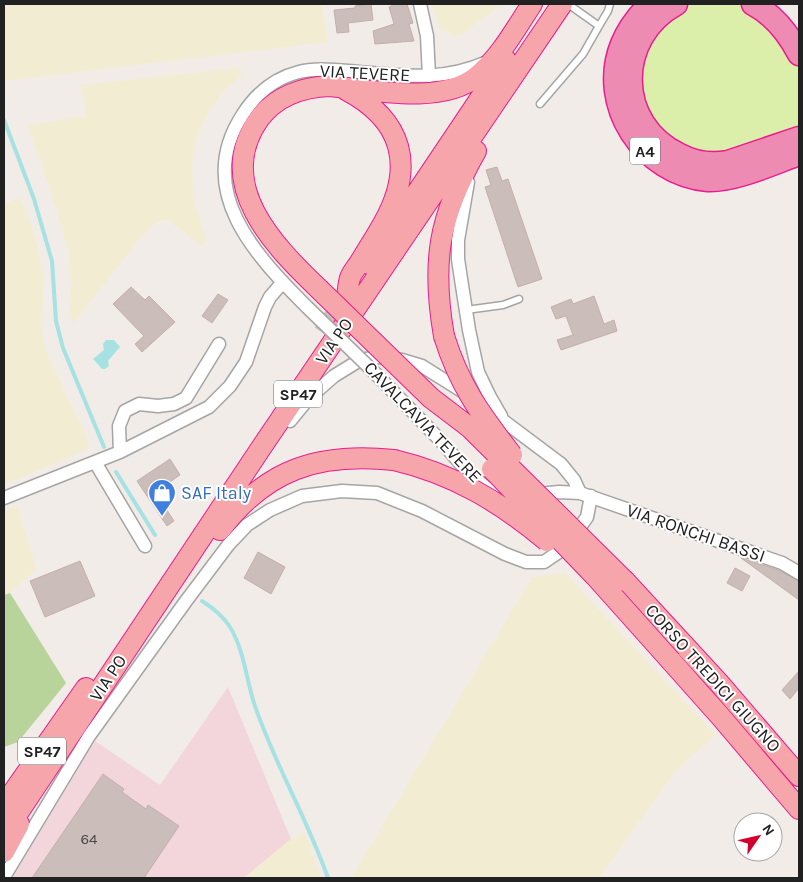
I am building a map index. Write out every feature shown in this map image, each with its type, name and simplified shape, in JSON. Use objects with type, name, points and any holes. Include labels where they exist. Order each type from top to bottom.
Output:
[{"type":"highway","points":[[532,4],[494,59],[475,78],[459,86],[440,92],[420,94],[324,86],[303,90],[280,100],[266,111],[253,128],[247,143],[243,158],[245,189],[255,213],[282,251],[432,400],[460,436],[595,576],[671,662]]},
{"type":"highway","name":"VIA PO","points":[[342,88],[372,105],[382,117],[396,139],[401,164],[398,192],[391,209],[350,278],[347,297],[544,4]]},
{"type":"highway","name":"VIA PO","points":[[57,755],[261,448],[562,4]]},
{"type":"highway","name":"A4","points":[[650,4],[637,18],[628,32],[619,51],[616,72],[618,101],[622,115],[628,129],[642,148],[662,165],[674,171],[686,176],[710,180],[733,177],[799,154]]},
{"type":"highway","points":[[676,4],[664,10],[646,30],[635,53],[630,79],[631,98],[647,131],[671,152],[689,160],[718,164],[799,138]]},
{"type":"highway","points":[[752,4],[766,10],[780,25],[799,54]]},
{"type":"highway","points":[[540,36],[458,185],[445,220],[437,271],[438,296],[444,336],[460,380],[487,422],[513,456],[625,581]]},
{"type":"highway","name":"VIA PO","points":[[79,697],[323,333]]},
{"type":"highway","points":[[432,400],[469,427],[625,581]]},
{"type":"highway","points":[[132,642],[231,515],[255,493],[284,475],[321,461],[345,458],[394,460],[415,465],[444,475],[480,493],[517,518],[571,562],[671,662]]},
{"type":"highway","name":"CORSO TREDICI GIUGNO","points":[[625,581],[719,683],[799,776]]},
{"type":"highway","name":"CORSO TREDICI GIUGNO","points":[[671,662],[720,716],[799,810]]},
{"type":"highway","name":"SP47","points":[[4,784],[79,697]]},
{"type":"highway","name":"SP47","points":[[4,805],[79,697]]},
{"type":"highway","name":"SP47","points":[[4,834],[57,755]]},
{"type":"highway","name":"SP47","points":[[4,852],[57,755]]},
{"type":"street","name":"VIA TEVERE","points":[[420,4],[427,36],[429,76]]},
{"type":"street","name":"VIA TEVERE","points":[[282,282],[247,240],[229,203],[225,186],[225,155],[238,122],[248,106],[270,85],[299,72],[320,70],[429,76],[452,74],[494,59]]},
{"type":"street","points":[[472,158],[458,240],[458,260],[478,372],[490,397],[507,424]]},
{"type":"street","points":[[4,498],[120,452],[209,407],[230,386],[246,362],[270,297],[282,282]]},
{"type":"street","name":"CAVALCAVIA TEVERE","points":[[282,282],[373,371],[483,484],[500,496],[508,497],[558,492],[585,495]]},
{"type":"street","points":[[120,452],[119,426],[125,411],[139,404],[158,406],[174,404],[186,398],[219,344]]},
{"type":"street","points":[[261,448],[308,399],[334,376],[360,360],[379,357],[402,360],[422,366],[473,398],[561,464],[585,495]]},
{"type":"street","points":[[95,462],[145,546]]},
{"type":"street","name":"VIA PO","points":[[4,877],[90,736],[229,544],[247,525],[270,510],[302,496],[342,491],[378,493],[422,511],[505,554],[526,562],[544,562],[566,547],[587,517],[585,495]]},
{"type":"street","name":"VIA RONCHI BASSI","points":[[585,495],[782,564],[799,573]]},
{"type":"lane","points":[[568,4],[599,26]]},
{"type":"lane","points":[[540,104],[583,54],[608,11],[610,4]]},
{"type":"lane","points":[[466,310],[519,300]]},
{"type":"shaded area","points":[[4,4],[322,4],[328,42],[4,81]]},
{"type":"shaded area","points":[[432,4],[503,4],[463,33],[452,38],[450,31],[441,32]]},
{"type":"shaded area","points":[[238,68],[242,75],[223,92],[208,113],[197,137],[194,150],[192,164],[195,205],[207,240],[202,246],[166,219],[154,224],[142,236],[73,324],[69,313],[71,287],[69,253],[51,193],[27,125],[86,116],[81,85]]},
{"type":"shaded area","points":[[21,198],[36,239],[44,277],[42,324],[45,349],[89,442],[88,449],[4,485],[4,204]]},
{"type":"shaded area","points":[[17,506],[37,569],[10,593],[4,595],[4,511]]},
{"type":"shaded area","points":[[565,573],[716,735],[677,769],[599,878],[351,878],[532,577]]},
{"type":"shaded area","points":[[228,687],[291,839],[244,878],[12,878],[95,741],[160,785]]},
{"type":"shaded area","points":[[304,832],[321,878],[244,878],[291,839]]},
{"type":"green space","points":[[694,4],[736,4],[762,16],[795,59],[799,72],[799,131],[720,158],[689,153],[650,119],[638,74],[650,39],[678,11]]},
{"type":"green space","points":[[10,593],[66,683],[18,742],[4,747],[4,595]]},
{"type":"water","points":[[106,340],[114,340],[120,347],[108,361],[109,366],[102,369],[93,359],[104,350],[103,344]]},
{"type":"building","points":[[371,4],[373,20],[348,23],[349,32],[337,33],[334,10]]},
{"type":"building","points":[[391,4],[407,4],[413,23],[409,24],[414,41],[375,44],[373,31],[394,24],[389,7],[392,6]]},
{"type":"building","points":[[497,167],[502,181],[508,179],[542,279],[518,287],[485,187],[491,185],[486,170]]},
{"type":"building","points":[[131,287],[145,300],[149,296],[175,322],[142,352],[135,344],[144,336],[113,304]]},
{"type":"building","points":[[218,294],[228,300],[212,323],[202,316]]},
{"type":"building","points":[[594,296],[604,324],[614,320],[617,331],[561,350],[557,340],[573,335],[566,316],[556,319],[551,307],[571,299],[573,304]]},
{"type":"building","points":[[170,459],[180,475],[155,492],[174,521],[167,526],[137,481]]},
{"type":"building","points":[[258,552],[285,567],[271,594],[244,578]]},
{"type":"building","points":[[741,558],[778,570],[799,581],[799,600]]},
{"type":"building","points":[[80,561],[95,596],[45,617],[30,581]]},
{"type":"building","points":[[735,568],[750,576],[742,591],[727,583]]},
{"type":"building","points":[[799,671],[799,688],[790,699],[782,690]]},
{"type":"building","points":[[103,774],[124,789],[122,792],[146,809],[148,805],[179,826],[144,878],[32,878]]},
{"type":"waterway","points":[[4,120],[34,199],[52,261],[56,321],[63,348],[104,447]]},
{"type":"waterway","points":[[116,472],[155,535]]},
{"type":"waterway","points":[[202,601],[221,616],[235,636],[262,725],[328,878]]},
{"type":"tunnel","points":[[323,333],[347,297]]},
{"type":"place","name":"SAF Italy","points":[[162,517]]}]
